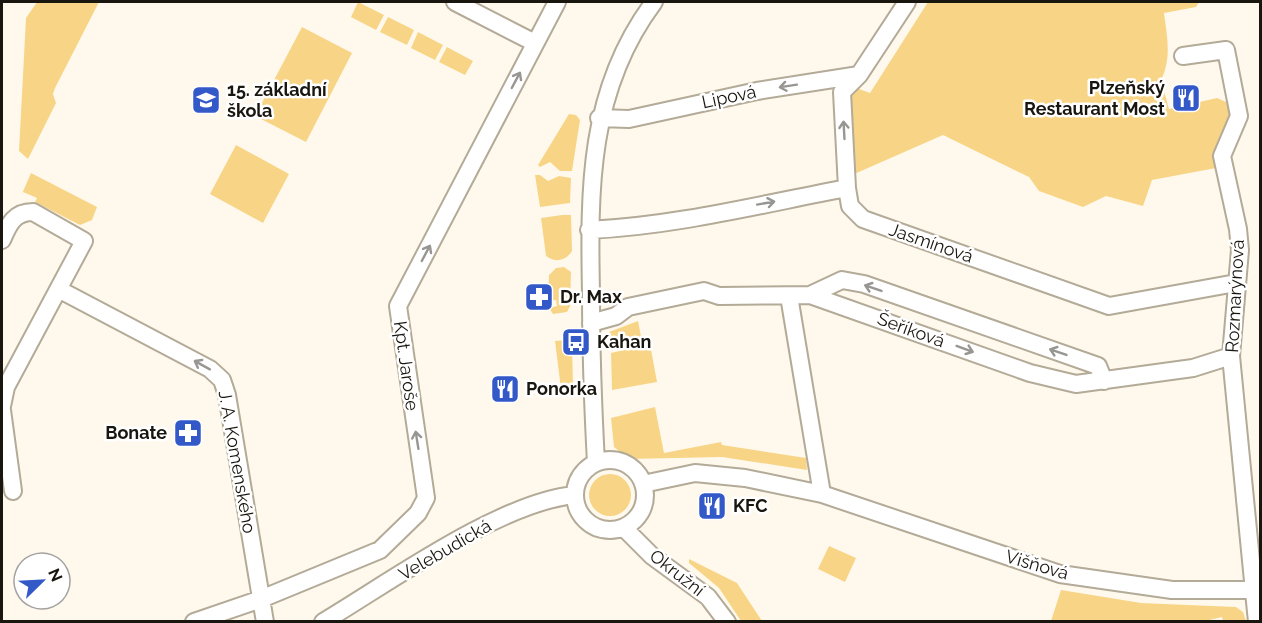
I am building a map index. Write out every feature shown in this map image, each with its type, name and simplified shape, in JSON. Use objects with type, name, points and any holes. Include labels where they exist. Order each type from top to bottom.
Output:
[{"type":"street","points":[[455,2],[535,44]]},
{"type":"street","name":"Kpt. Jaroše","points":[[194,621],[261,599],[380,550],[418,513],[426,498],[399,306],[557,2]]},
{"type":"street","points":[[596,463],[590,230],[593,152],[599,118],[623,51],[654,2]]},
{"type":"street","name":"Jasmínová","points":[[907,2],[859,75],[842,92],[847,188],[850,206],[863,219],[1109,306],[1236,283]]},
{"type":"street","name":"Rozmarýnová","points":[[1183,57],[1226,50],[1239,117],[1222,156],[1238,229],[1240,250],[1231,356],[1257,591],[1257,621]]},
{"type":"street","name":"Lipová","points":[[599,118],[629,119],[757,91],[859,75]]},
{"type":"street","points":[[590,230],[628,228],[709,215],[847,188]]},
{"type":"street","points":[[2,240],[13,218],[25,212],[33,212],[84,241],[60,290],[6,387],[2,408],[13,491]]},
{"type":"street","points":[[810,294],[842,280],[864,284],[1098,366],[1104,381]]},
{"type":"street","name":"J. A. Komenského","points":[[60,290],[210,369],[222,380],[227,395],[266,621]]},
{"type":"street","name":"Šeříková","points":[[591,323],[616,316],[628,307],[704,291],[718,296],[810,294],[1030,373],[1076,384],[1193,368],[1231,356]]},
{"type":"street","points":[[789,296],[822,494]]},
{"type":"street","points":[[619,462],[638,474],[643,484],[645,495],[639,514],[624,528],[613,531],[592,526],[578,510],[574,495],[580,477],[596,463],[619,462]]},
{"type":"street","name":"Višňová","points":[[643,484],[694,473],[745,478],[822,494],[1060,574],[1172,590],[1257,591]]},
{"type":"street","name":"Velebudická","points":[[323,621],[474,532],[546,501],[574,495]]},
{"type":"street","name":"Okružní","points":[[624,528],[652,556],[708,597],[727,621]]},
{"type":"shaded area","points":[[37,2],[99,2],[55,88],[53,94],[56,103],[28,159],[19,151],[26,18]]},
{"type":"shaded area","points":[[358,2],[384,15],[376,30],[351,17]]},
{"type":"shaded area","points":[[928,2],[1199,2],[1196,7],[1164,13],[1168,55],[1161,80],[1169,109],[1217,98],[1233,105],[1232,124],[1216,168],[1152,180],[1143,206],[1106,196],[1083,207],[1039,191],[1029,177],[943,135],[852,175],[847,96],[854,87],[870,93]]},
{"type":"shaded area","points":[[388,17],[414,30],[407,45],[380,32]]},
{"type":"shaded area","points":[[302,27],[352,53],[306,142],[255,116]]},
{"type":"shaded area","points":[[418,32],[443,45],[435,60],[411,48]]},
{"type":"shaded area","points":[[447,47],[473,61],[465,75],[439,62]]},
{"type":"shaded area","points":[[569,114],[576,115],[580,120],[572,171],[560,171],[550,162],[540,167],[538,165]]},
{"type":"shaded area","points":[[236,145],[289,174],[263,223],[210,194]]},
{"type":"shaded area","points":[[31,173],[97,207],[92,220],[80,225],[35,202],[37,198],[23,192],[21,196]]},
{"type":"shaded area","points":[[535,175],[540,175],[548,181],[559,176],[571,178],[570,203],[540,207]]},
{"type":"shaded area","points":[[571,215],[572,251],[564,259],[553,260],[546,256],[541,218]]},
{"type":"shaded area","points":[[564,267],[571,272],[570,306],[567,312],[553,314],[549,308],[557,306],[556,300],[548,301],[549,275],[556,268]]},
{"type":"shaded area","points":[[638,321],[642,341],[613,347],[609,345],[609,332]]},
{"type":"shaded area","points":[[567,340],[572,343],[573,388],[561,389],[555,341]]},
{"type":"shaded area","points":[[650,344],[657,382],[612,390],[611,353]]},
{"type":"shaded area","points":[[655,407],[664,453],[721,442],[722,445],[806,458],[807,470],[722,457],[629,459],[614,447],[611,418]]},
{"type":"shaded area","points":[[610,474],[618,475],[625,480],[630,487],[630,503],[625,510],[618,515],[610,516],[602,515],[595,510],[590,503],[589,495],[590,487],[595,480],[602,475]]},
{"type":"shaded area","points":[[829,546],[856,558],[845,582],[818,569]]},
{"type":"shaded area","points":[[689,559],[737,583],[762,621],[741,621],[719,588],[689,563]]},
{"type":"shaded area","points":[[1061,590],[1141,603],[1236,607],[1243,612],[1246,621],[1223,621],[1222,617],[1201,622],[1051,621]]},
{"type":"place","name":"Plzeňský Restaurant Most","points":[[1186,98]]},
{"type":"place","name":"15. základní škola","points":[[206,100]]},
{"type":"place","name":"Dr. Max","points":[[539,297]]},
{"type":"place","name":"Kahan","points":[[576,342]]},
{"type":"place","name":"Ponorka","points":[[505,389]]},
{"type":"place","name":"Bonate","points":[[188,433]]},
{"type":"place","name":"KFC","points":[[712,506]]}]
